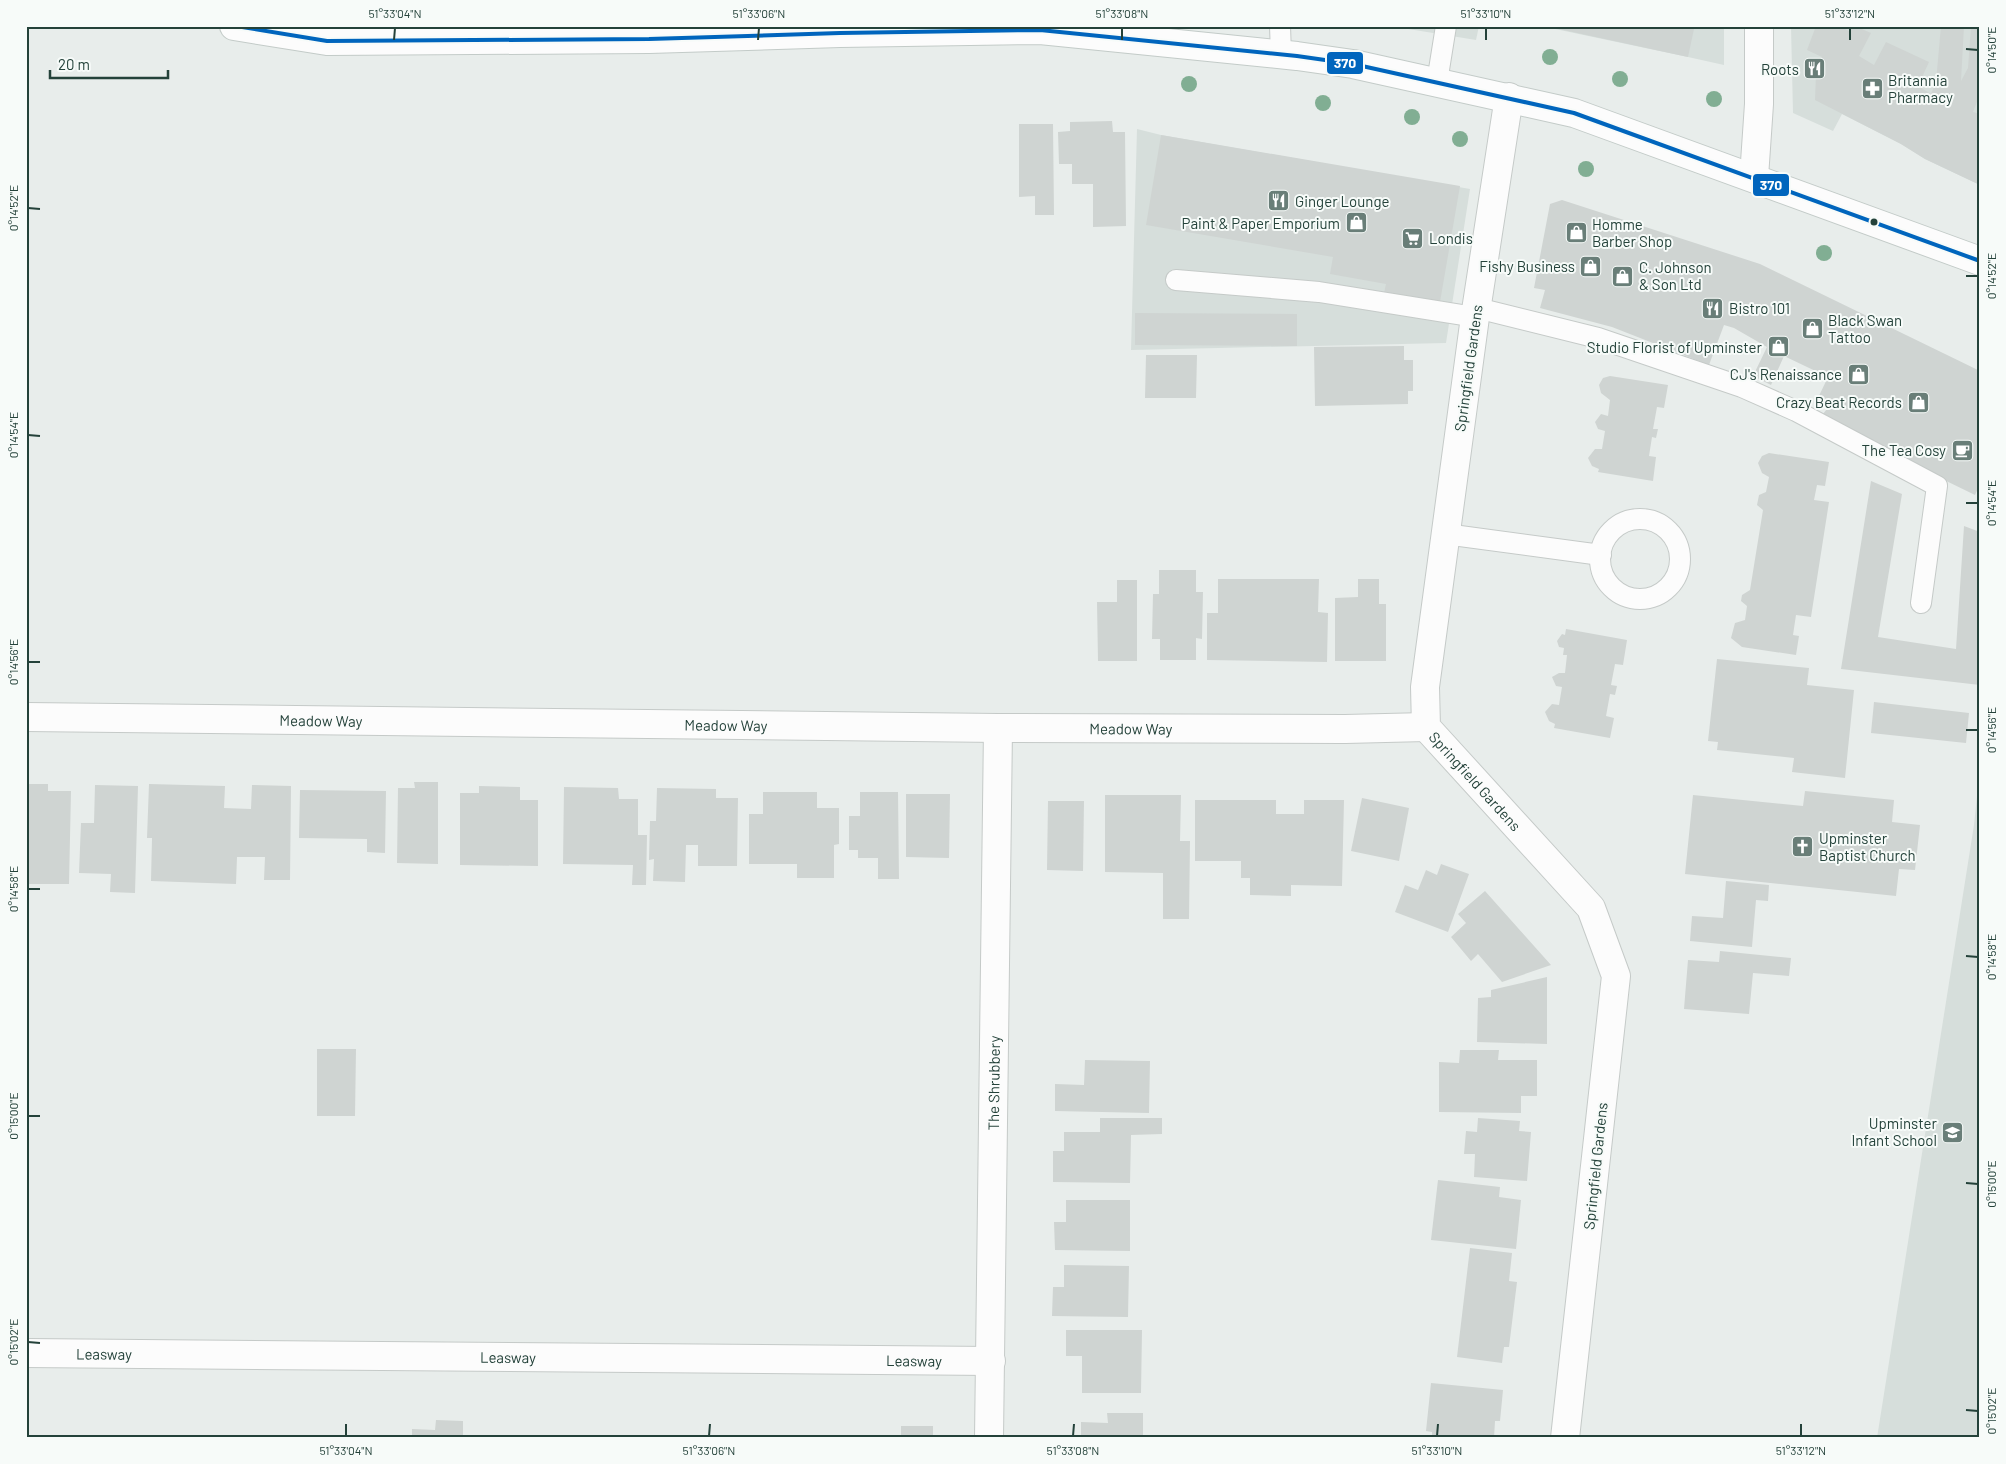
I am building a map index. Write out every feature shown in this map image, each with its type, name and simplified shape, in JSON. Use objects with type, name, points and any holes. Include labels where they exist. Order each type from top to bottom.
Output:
[{"type":"street","points":[[234,26],[327,41],[649,40],[840,30],[1040,30],[1280,54],[1353,64],[1509,97],[1574,113],[1754,177],[1980,261]]},
{"type":"street","points":[[1754,177],[1759,104],[1759,26]]},
{"type":"street","name":"Springfield Gardens","points":[[1509,97],[1445,534],[1425,687],[1426,727],[1591,908],[1616,976],[1565,1438]]},
{"type":"street","name":"Meadow Way","points":[[26,717],[998,728],[1345,729],[1426,727]]},
{"type":"street","name":"The Shrubbery","points":[[990,1438],[998,728]]},
{"type":"street","name":"Leasway","points":[[26,1353],[991,1361]]},
{"type":"lane","points":[[1280,26],[1280,54]]},
{"type":"lane","points":[[1437,82],[1446,26]]},
{"type":"lane","points":[[1176,280],[1319,292],[1476,313],[1598,338],[1742,387],[1796,411],[1937,486],[1922,603]]},
{"type":"lane","points":[[1445,534],[1601,555]]},
{"type":"shaded area","points":[[1390,26],[1479,26],[1476,40]]},
{"type":"shaded area","points":[[1541,26],[1724,26],[1724,65],[1688,57]]},
{"type":"shaded area","points":[[1791,26],[1980,26],[1980,185],[1925,159],[1901,144],[1842,114],[1833,131],[1793,113]]},
{"type":"shaded area","points":[[1137,129],[1161,135],[1470,189],[1446,343],[1131,350]]},
{"type":"shaded area","name":"Upminster Infant School","points":[[1980,768],[1980,1438],[1877,1438],[1974,825]]},
{"type":"building","points":[[1545,26],[1694,26],[1694,29],[1688,57]]},
{"type":"building","points":[[1816,26],[1831,29],[1832,26],[1840,26],[1849,31],[1851,26],[1855,26],[1871,33],[1859,56],[1874,65],[1886,42],[1929,62],[1918,86],[1931,94],[1936,82],[1941,26],[1964,26],[1961,81],[1968,68],[1971,26],[1980,26],[1980,94],[1973,112],[1980,114],[1980,185],[1925,159],[1901,144],[1815,100],[1816,74],[1822,57],[1807,50]]},
{"type":"building","points":[[1112,121],[1113,132],[1125,132],[1126,226],[1093,227],[1093,184],[1072,184],[1072,164],[1059,164],[1058,132],[1070,131],[1070,122]]},
{"type":"building","points":[[1019,124],[1053,124],[1054,215],[1035,215],[1035,196],[1019,197]]},
{"type":"building","points":[[1161,135],[1460,186],[1440,302],[1384,293],[1386,284],[1330,274],[1333,257],[1146,225]]},
{"type":"building","points":[[1562,200],[1760,264],[1980,371],[1980,484],[1975,495],[1934,475],[1823,414],[1830,405],[1817,400],[1828,377],[1784,356],[1771,385],[1753,376],[1767,347],[1734,328],[1724,325],[1709,365],[1612,327],[1540,308],[1545,290],[1534,288],[1550,204]]},
{"type":"building","points":[[1135,313],[1297,314],[1297,346],[1135,345]]},
{"type":"building","points":[[1404,346],[1404,360],[1413,360],[1413,391],[1408,391],[1408,404],[1315,406],[1314,347]]},
{"type":"building","points":[[1146,355],[1197,355],[1196,398],[1145,398]]},
{"type":"building","points":[[1610,376],[1668,385],[1664,408],[1657,407],[1653,429],[1658,429],[1656,438],[1652,437],[1649,456],[1656,457],[1653,481],[1598,472],[1599,469],[1592,466],[1588,458],[1595,449],[1602,449],[1605,431],[1598,429],[1595,422],[1601,414],[1608,416],[1610,400],[1601,393],[1599,385],[1603,378]]},
{"type":"building","points":[[1769,453],[1829,462],[1825,486],[1817,485],[1814,500],[1829,502],[1811,617],[1796,615],[1793,635],[1799,636],[1796,655],[1742,647],[1731,638],[1735,623],[1745,620],[1747,606],[1741,601],[1742,595],[1750,590],[1763,510],[1757,505],[1759,495],[1766,492],[1769,477],[1762,473],[1758,463],[1762,456]]},
{"type":"building","points":[[1871,481],[1902,494],[1878,637],[1956,649],[1964,526],[1980,532],[1980,685],[1841,669]]},
{"type":"building","points":[[1159,570],[1196,570],[1196,592],[1203,592],[1202,639],[1196,638],[1196,660],[1160,660],[1160,639],[1152,639],[1153,594],[1159,594]]},
{"type":"building","points":[[1218,579],[1319,579],[1318,612],[1328,613],[1327,662],[1207,660],[1207,613],[1218,613]]},
{"type":"building","points":[[1358,579],[1379,579],[1379,604],[1386,604],[1386,661],[1335,661],[1335,598],[1358,597]]},
{"type":"building","points":[[1117,580],[1137,580],[1137,661],[1098,661],[1097,602],[1117,602]]},
{"type":"building","points":[[1566,629],[1627,640],[1623,665],[1615,664],[1611,685],[1617,686],[1615,695],[1610,694],[1606,716],[1614,718],[1610,738],[1554,728],[1555,724],[1549,721],[1545,712],[1552,704],[1559,705],[1562,687],[1556,686],[1552,677],[1559,673],[1565,673],[1567,655],[1563,655],[1564,648],[1559,647],[1557,641],[1562,634],[1565,635]]},
{"type":"building","points":[[1717,659],[1809,668],[1807,685],[1854,690],[1845,778],[1792,772],[1794,758],[1717,750],[1718,742],[1708,741]]},
{"type":"building","points":[[1874,702],[1969,713],[1966,743],[1871,733]]},
{"type":"building","points":[[414,782],[438,782],[438,864],[397,863],[398,788],[415,788]]},
{"type":"building","points":[[26,784],[48,784],[48,791],[71,791],[69,884],[28,884],[28,863],[26,863]]},
{"type":"building","points":[[149,784],[225,786],[224,808],[251,809],[252,785],[291,786],[290,880],[264,880],[265,857],[237,857],[236,884],[151,881],[152,838],[147,838]]},
{"type":"building","points":[[95,785],[138,786],[135,893],[110,892],[111,874],[79,873],[81,823],[94,823]]},
{"type":"building","points":[[479,786],[520,787],[520,800],[538,800],[538,866],[460,865],[460,793],[479,793]]},
{"type":"building","points":[[564,787],[618,788],[619,799],[638,799],[638,835],[647,835],[646,885],[632,885],[633,865],[563,864]]},
{"type":"building","points":[[657,788],[716,789],[716,798],[738,798],[737,866],[698,866],[698,845],[686,845],[685,882],[653,881],[654,859],[649,860],[650,821],[656,821]]},
{"type":"building","points":[[300,790],[386,791],[385,853],[367,852],[367,839],[299,838]]},
{"type":"building","name":"Upminster Baptist Church","points":[[1805,791],[1894,800],[1892,822],[1920,825],[1915,870],[1899,869],[1896,896],[1685,874],[1693,795],[1803,806]]},
{"type":"building","points":[[763,792],[817,792],[817,808],[839,808],[839,844],[834,845],[834,878],[797,878],[797,864],[749,864],[749,814],[763,814]]},
{"type":"building","points":[[860,792],[898,792],[899,879],[878,879],[878,858],[858,858],[858,850],[849,850],[849,816],[860,816]]},
{"type":"building","points":[[906,794],[950,794],[949,858],[906,857]]},
{"type":"building","points":[[1105,795],[1181,795],[1180,841],[1190,841],[1189,919],[1163,919],[1163,873],[1105,872]]},
{"type":"building","points":[[1362,798],[1409,808],[1399,861],[1351,851]]},
{"type":"building","points":[[1195,800],[1276,800],[1276,814],[1304,814],[1304,800],[1344,800],[1342,886],[1291,885],[1291,896],[1250,895],[1250,878],[1241,878],[1241,861],[1195,861]]},
{"type":"building","points":[[1048,801],[1084,801],[1083,871],[1047,870]]},
{"type":"building","points":[[1441,864],[1469,874],[1448,932],[1395,912],[1405,885],[1418,890],[1426,870],[1437,875]]},
{"type":"building","points":[[1726,881],[1769,885],[1768,901],[1756,900],[1752,947],[1690,941],[1692,916],[1723,918]]},
{"type":"building","points":[[1485,891],[1551,965],[1502,982],[1478,954],[1471,961],[1451,937],[1466,923],[1458,914]]},
{"type":"building","points":[[1720,951],[1791,958],[1789,976],[1753,973],[1749,1014],[1684,1009],[1688,960],[1719,962]]},
{"type":"building","points":[[1547,977],[1547,1044],[1477,1042],[1478,998],[1491,997],[1491,990]]},
{"type":"building","points":[[317,1049],[356,1049],[355,1116],[317,1116]]},
{"type":"building","points":[[1460,1050],[1499,1050],[1498,1060],[1537,1060],[1537,1096],[1521,1096],[1521,1113],[1439,1112],[1439,1062],[1459,1063]]},
{"type":"building","points":[[1085,1060],[1150,1061],[1149,1113],[1055,1111],[1055,1084],[1084,1085]]},
{"type":"building","points":[[1100,1118],[1162,1118],[1162,1134],[1131,1135],[1130,1183],[1053,1182],[1053,1151],[1064,1151],[1064,1132],[1100,1132]]},
{"type":"building","points":[[1478,1118],[1520,1121],[1519,1131],[1531,1132],[1527,1181],[1474,1177],[1475,1154],[1464,1154],[1466,1131],[1477,1132]]},
{"type":"building","points":[[1438,1180],[1500,1187],[1499,1197],[1521,1200],[1516,1249],[1431,1240]]},
{"type":"building","points":[[1066,1200],[1130,1200],[1130,1251],[1055,1250],[1054,1222],[1066,1222]]},
{"type":"building","points":[[1470,1248],[1512,1253],[1509,1281],[1517,1282],[1509,1347],[1504,1347],[1502,1363],[1457,1357]]},
{"type":"building","points":[[1064,1265],[1129,1266],[1128,1317],[1052,1316],[1053,1287],[1064,1287]]},
{"type":"building","points":[[1066,1330],[1142,1330],[1141,1393],[1082,1393],[1082,1356],[1066,1356]]},
{"type":"building","points":[[1431,1383],[1503,1390],[1500,1421],[1495,1421],[1494,1438],[1432,1438],[1432,1432],[1426,1431]]},
{"type":"building","points":[[1107,1413],[1143,1413],[1143,1438],[1081,1438],[1081,1422],[1108,1423]]},
{"type":"building","points":[[436,1420],[463,1421],[463,1438],[412,1438],[412,1429],[435,1430]]},
{"type":"building","points":[[901,1426],[933,1426],[933,1438],[901,1438]]},
{"type":"transit line","name":"370","points":[[236,26],[327,41],[649,39],[840,33],[1040,30],[1297,56],[1353,64],[1574,113],[1980,261]]},
{"type":"place","name":"Roots","points":[[1815,69]]},
{"type":"place","name":"Britannia Pharmacy","points":[[1872,89]]},
{"type":"place","name":"Ginger Lounge","points":[[1279,201]]},
{"type":"place","name":"Paint & Paper Emporium","points":[[1356,223]]},
{"type":"place","name":"Homme Barber Shop","points":[[1576,233]]},
{"type":"place","name":"Londis","points":[[1413,238]]},
{"type":"place","name":"Fishy Business","points":[[1591,266]]},
{"type":"place","name":"C. Johnson & Son Ltd","points":[[1623,276]]},
{"type":"place","name":"Bistro 101","points":[[1713,308]]},
{"type":"place","name":"Black Swan Tattoo","points":[[1812,329]]},
{"type":"place","name":"Studio Florist of Upminster","points":[[1778,347]]},
{"type":"place","name":"CJ's Renaissance","points":[[1858,374]]},
{"type":"place","name":"Crazy Beat Records","points":[[1918,402]]},
{"type":"place","name":"The Tea Cosy","points":[[1962,450]]},
{"type":"place","name":"Upminster Baptist Church","points":[[1803,847]]},
{"type":"place","name":"Upminster Infant School","points":[[1953,1132]]}]
